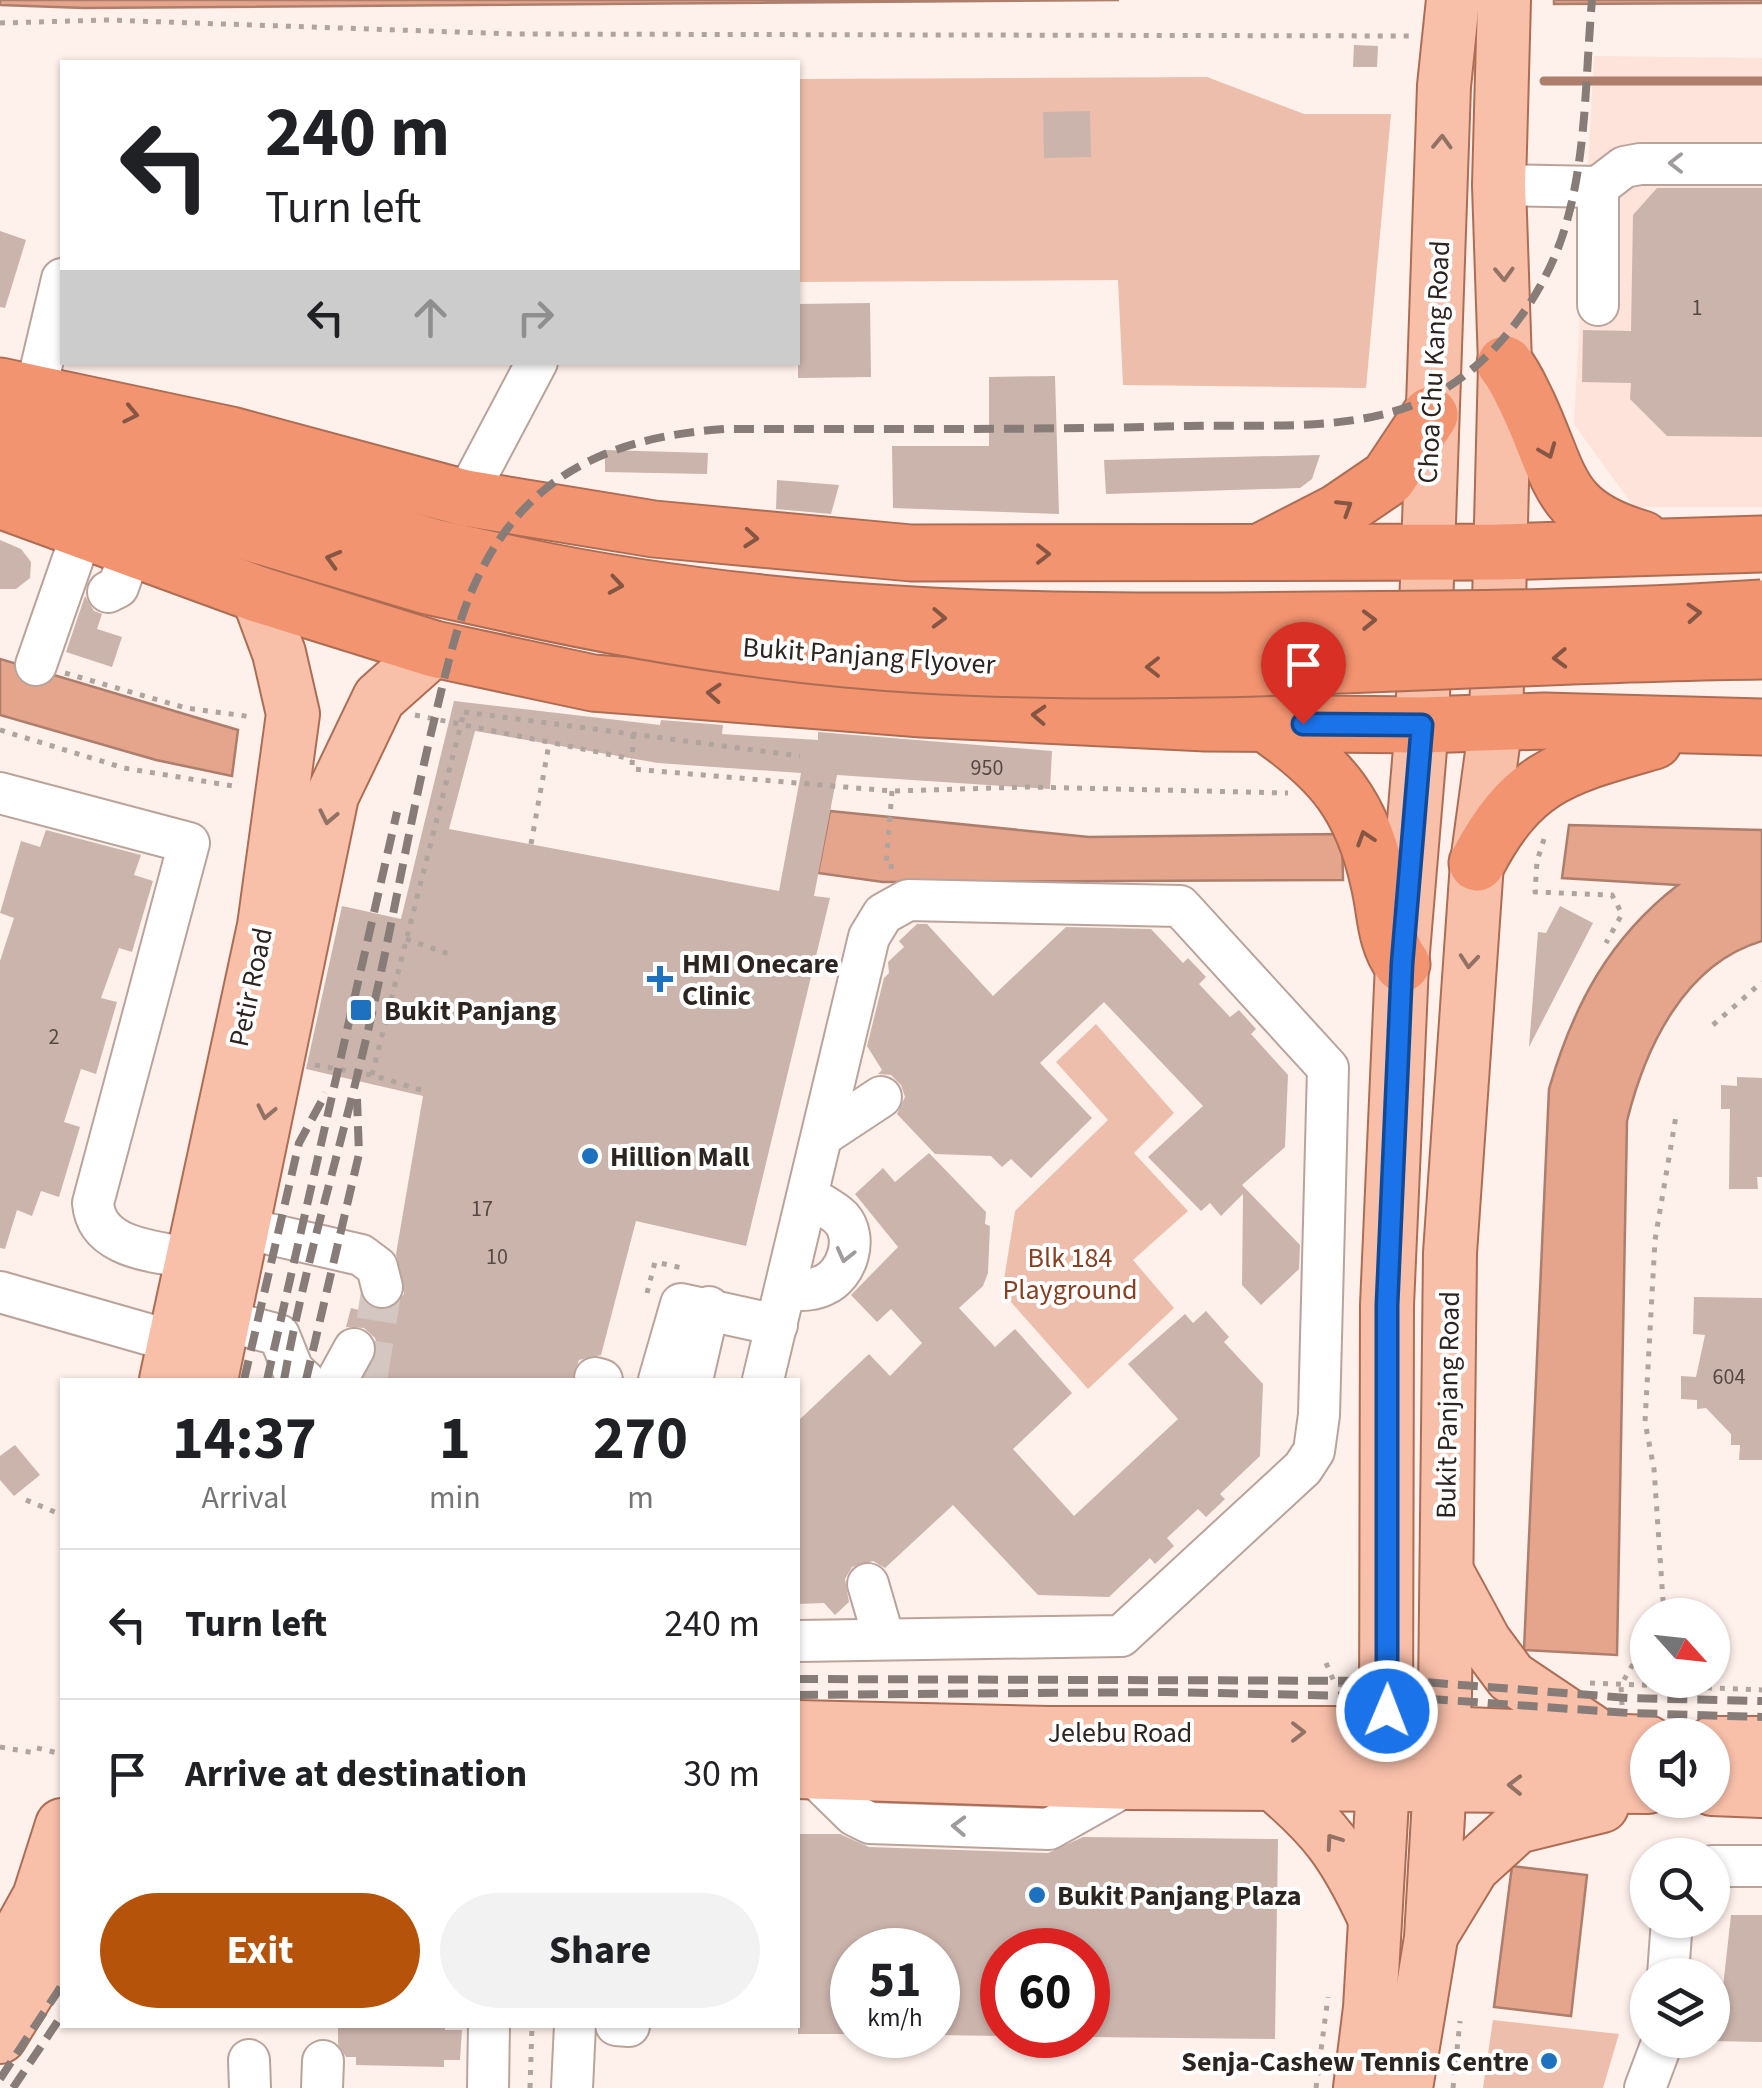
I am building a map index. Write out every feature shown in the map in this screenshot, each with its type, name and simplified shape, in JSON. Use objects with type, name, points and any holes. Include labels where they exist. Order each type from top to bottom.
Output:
[{"type":"highway","points":[[1505,364],[1543,437],[1565,493],[1583,515],[1603,528],[1664,546]]},
{"type":"highway","points":[[12,399],[231,436],[483,501],[654,529],[911,553],[1498,552],[1762,544]]},
{"type":"highway","name":"Bukit Panjang Flyover","points":[[12,399],[205,502],[426,586],[622,629],[748,648],[925,665],[1286,668],[1762,651]]},
{"type":"highway","points":[[1259,553],[1338,512],[1388,478],[1430,416]]},
{"type":"highway","name":"Bukit Panjang Flyover","points":[[0,458],[619,587],[929,618],[1257,621],[1635,616],[1762,608]]},
{"type":"highway","points":[[0,500],[92,566],[257,594],[434,648],[593,683],[922,709],[1206,723],[1496,722],[1762,727]]},
{"type":"highway","points":[[1157,554],[1194,568],[1220,586],[1241,615],[1244,651],[1233,686],[1206,723]]},
{"type":"highway","points":[[1268,725],[1310,755],[1342,787],[1359,818],[1379,881],[1390,948],[1402,964]]},
{"type":"highway","points":[[1477,864],[1494,830],[1551,773],[1700,728]]},
{"type":"main road","points":[[1496,722],[1505,364],[1498,58],[1504,0]]},
{"type":"main road","name":"Choa Chu Kang Road","points":[[1422,725],[1430,416],[1450,19]]},
{"type":"main road","name":"Petir Road","points":[[171,1361],[225,1246],[276,1058],[287,914],[293,714],[280,654],[257,594]]},
{"type":"main road","name":"Petir Road","points":[[211,1378],[224,1320],[225,1246],[287,914],[358,734],[383,693],[434,648]]},
{"type":"main road","name":"Bukit Panjang Road","points":[[1406,2088],[1431,1938],[1443,1732],[1450,1253],[1477,864],[1496,722]]},
{"type":"main road","name":"Bukit Panjang Road","points":[[1360,2088],[1384,1783],[1387,1305],[1402,964],[1422,725]]},
{"type":"main road","points":[[1445,1568],[1485,1642],[1511,1677],[1627,1743]]},
{"type":"main road","name":"Jelebu Road","points":[[801,1757],[1049,1733],[1443,1732],[1627,1743]]},
{"type":"main road","points":[[1730,1743],[1762,1743]]},
{"type":"main road","name":"Jelebu Road","points":[[801,1757],[1131,1783],[1270,1781],[1630,1787]]},
{"type":"main road","points":[[1270,1781],[1321,1824],[1351,1866],[1375,1918]]},
{"type":"main road","points":[[1730,1790],[1762,1791]]},
{"type":"main road","points":[[1431,1938],[1472,1867],[1516,1828],[1630,1800]]},
{"type":"main road","points":[[0,1967],[39,1897],[60,1831]]},
{"type":"main road","points":[[0,2037],[60,1941]]},
{"type":"street","points":[[1499,185],[1598,187],[1624,167],[1640,164],[1762,164]]},
{"type":"street","points":[[1598,187],[1598,305]]},
{"type":"street","points":[[12,399],[60,285]]},
{"type":"street","points":[[483,501],[512,410],[535,365]]},
{"type":"street","points":[[36,665],[92,566]]},
{"type":"street","points":[[0,793],[189,843],[93,1203],[94,1220],[105,1234],[120,1242],[361,1254],[377,1267],[359,1332]]},
{"type":"street","points":[[764,1378],[822,1136],[881,947],[883,914],[908,900],[1180,906],[1328,1068],[1318,1432],[1314,1451],[1303,1468],[1121,1636],[800,1641]]},
{"type":"street","points":[[822,1136],[881,1097]]},
{"type":"street","points":[[659,1378],[676,1310],[690,1302],[709,1307],[781,1308],[828,1284],[840,1273],[849,1253],[849,1232],[843,1220],[808,1196]]},
{"type":"street","points":[[1,1296],[171,1361]]},
{"type":"street","points":[[692,1378],[709,1307]]},
{"type":"street","points":[[224,1320],[278,1334],[294,1370],[302,1378]]},
{"type":"street","points":[[868,1584],[884,1640]]},
{"type":"street","points":[[1730,1866],[1762,1866]]},
{"type":"street","points":[[488,2088],[489,2028]]},
{"type":"street","points":[[534,2075],[548,2028]]},
{"type":"street","points":[[572,2088],[576,2028]]},
{"type":"street","points":[[1645,2088],[1656,2058]]},
{"type":"path","points":[[0,23],[107,20],[515,34],[1148,32],[1450,19]]},
{"type":"path","points":[[36,665],[237,718],[293,714]]},
{"type":"path","points":[[372,1075],[464,712],[800,756]]},
{"type":"path","points":[[408,714],[632,759]]},
{"type":"path","points":[[0,730],[124,768],[232,786]]},
{"type":"path","points":[[633,734],[632,769],[892,791],[1029,787],[1293,793]]},
{"type":"path","points":[[531,844],[549,744]]},
{"type":"path","points":[[887,858],[892,791]]},
{"type":"path","points":[[1552,828],[1541,844],[1535,892],[1612,895],[1622,914],[1606,943]]},
{"type":"path","points":[[406,939],[452,955]]},
{"type":"path","points":[[1714,1026],[1762,982]]},
{"type":"path","points":[[276,1058],[372,1075],[424,1092]]},
{"type":"path","points":[[1662,1598],[1654,1469],[1646,1422],[1656,1240],[1676,1116]]},
{"type":"path","points":[[26,1500],[60,1514]]},
{"type":"path","points":[[1326,1663],[1336,1684]]},
{"type":"path","points":[[1627,1743],[1621,1685],[1630,1669]]},
{"type":"path","points":[[1587,1683],[1630,1684]]},
{"type":"path","points":[[1730,1687],[1762,1690]]},
{"type":"path","points":[[0,1747],[60,1754]]},
{"type":"path","points":[[1316,2088],[1329,1990]]},
{"type":"path","points":[[1453,2088],[1461,2010]]},
{"type":"path","points":[[530,2088],[534,2075],[532,2028]]},
{"type":"shaded area","points":[[0,0],[1119,0],[84,8],[0,5]]},
{"type":"shaded area","points":[[1554,0],[1762,0],[1762,3],[1554,4]]},
{"type":"shaded area","points":[[1594,56],[1762,58],[1762,507],[1634,507],[1574,424]]},
{"type":"shaded area","points":[[0,659],[238,730],[232,776],[156,760],[0,715]]},
{"type":"shaded area","points":[[830,811],[1089,837],[1342,834],[1343,880],[883,882],[818,873]]},
{"type":"shaded area","points":[[1569,825],[1762,830],[1762,941],[1735,952],[1711,969],[1672,1012],[1645,1065],[1627,1121],[1617,1655],[1524,1650],[1549,1089],[1570,1030],[1597,976],[1632,928],[1678,885],[1562,878]]},
{"type":"shaded area","points":[[1512,1866],[1587,1875],[1571,2016],[1494,2007]]},
{"type":"green space","points":[[1207,77],[1304,114],[1391,114],[1366,388],[1123,385],[1118,280],[800,282],[800,79]]},
{"type":"green space","name":"Blk 184 Playground","points":[[1096,1024],[1174,1113],[1134,1153],[1188,1211],[1133,1260],[1174,1308],[1088,1389],[1002,1292],[1015,1211],[1108,1120],[1056,1062]]},
{"type":"green space","name":"Senja-Cashew Tennis Centre","points":[[1493,2020],[1619,2034],[1603,2088],[1483,2088]]},
{"type":"building","points":[[1354,45],[1378,46],[1377,67],[1353,67]]},
{"type":"building","points":[[1090,111],[1091,157],[1044,158],[1043,112]]},
{"type":"building","points":[[1657,188],[1762,188],[1762,437],[1667,436],[1630,399],[1631,383],[1582,382],[1583,330],[1631,331],[1633,215]]},
{"type":"building","points":[[0,231],[26,240],[5,308],[0,307]]},
{"type":"building","points":[[870,303],[871,377],[798,378],[800,304]]},
{"type":"building","points":[[1055,376],[1059,514],[893,508],[892,446],[989,446],[989,377]]},
{"type":"building","points":[[605,450],[708,453],[707,474],[605,472]]},
{"type":"building","points":[[1320,455],[1312,479],[1300,488],[1106,494],[1104,460]]},
{"type":"building","points":[[777,480],[839,485],[831,514],[776,509]]},
{"type":"building","points":[[0,540],[21,549],[31,562],[30,578],[16,589],[0,589]]},
{"type":"building","points":[[85,596],[94,611],[102,614],[97,629],[122,637],[112,667],[66,652]]},
{"type":"building","name":"Hillion Mall","points":[[454,701],[660,725],[661,720],[723,725],[722,734],[818,740],[818,732],[1052,751],[1050,789],[837,775],[814,896],[830,898],[746,1246],[636,1221],[601,1355],[579,1360],[573,1378],[369,1378],[378,1349],[375,1338],[364,1328],[346,1327],[351,1308],[382,1316],[404,1294],[396,1254],[423,1096],[306,1069],[342,906],[401,919]],"holes":[[[475,731],[658,763],[801,773],[779,891],[449,829]]]},
{"type":"building","points":[[46,830],[141,855],[134,875],[153,881],[132,952],[119,948],[101,998],[117,1002],[96,1074],[81,1069],[64,1122],[80,1127],[59,1197],[41,1191],[32,1216],[17,1210],[5,1249],[0,1248],[0,961],[14,918],[0,913],[21,841],[40,847]]},
{"type":"building","points":[[1560,906],[1593,923],[1529,1047],[1538,932],[1546,933]]},
{"type":"building","points":[[917,924],[927,924],[993,996],[1066,927],[1151,929],[1183,963],[1188,958],[1206,977],[1199,984],[1230,1017],[1239,1010],[1256,1029],[1251,1034],[1288,1075],[1285,1147],[1242,1185],[1300,1245],[1299,1269],[1261,1305],[1242,1285],[1243,1194],[1221,1216],[1210,1203],[1201,1211],[1148,1157],[1203,1106],[1104,1002],[1040,1063],[1092,1118],[1031,1178],[1011,1159],[1002,1167],[991,1156],[935,1154],[897,1114],[905,1097],[901,1085],[891,1075],[878,1074],[882,1070],[867,1046],[884,978],[889,973],[888,962],[904,947],[899,941]]},
{"type":"building","points":[[1737,1077],[1762,1078],[1762,1177],[1757,1177],[1758,1189],[1729,1189],[1730,1109],[1721,1109],[1721,1085],[1737,1086]]},
{"type":"building","points":[[929,1153],[986,1212],[985,1224],[990,1226],[988,1273],[983,1286],[959,1308],[995,1347],[1015,1329],[1072,1393],[1013,1449],[1074,1516],[1178,1419],[1128,1364],[1185,1314],[1193,1323],[1206,1311],[1229,1337],[1224,1342],[1263,1384],[1260,1456],[1220,1494],[1225,1499],[1206,1517],[1198,1509],[1167,1538],[1174,1546],[1155,1564],[1150,1558],[1109,1597],[1038,1595],[953,1505],[885,1568],[873,1561],[852,1567],[845,1579],[849,1602],[835,1615],[824,1603],[800,1604],[800,1419],[869,1354],[890,1376],[922,1343],[891,1309],[877,1322],[851,1295],[898,1247],[855,1194],[883,1168],[895,1182]]},
{"type":"building","points":[[1694,1297],[1762,1298],[1762,1460],[1739,1460],[1740,1445],[1731,1445],[1731,1434],[1706,1408],[1697,1409],[1697,1400],[1681,1399],[1681,1376],[1696,1377],[1705,1335],[1693,1334]]},
{"type":"building","points":[[15,1445],[40,1475],[14,1496],[0,1480],[0,1456]]},
{"type":"building","name":"Bukit Panjang Plaza","points":[[800,1834],[840,1834],[869,1847],[1048,1853],[1083,1837],[1278,1839],[1275,2039],[1110,2037],[1110,1928],[980,1928],[980,2036],[960,2035],[960,1928],[830,1928],[830,2034],[798,2034]]},
{"type":"building","points":[[1731,1915],[1762,1915],[1762,2042],[1730,2041],[1730,1958],[1726,1958]]},
{"type":"building","points":[[338,2028],[462,2030],[460,2060],[444,2060],[444,2067],[356,2065],[356,2057],[346,2057],[338,2044]]},
{"type":"waterway","points":[[1544,81],[1762,81]]},
{"type":"tunnel","points":[[367,1378],[382,1287]]},
{"type":"railway","points":[[284,1378],[372,1013],[452,648],[479,574],[528,504],[577,467],[604,454],[693,432],[1302,425],[1386,414],[1413,405],[1454,383],[1491,352],[1535,295],[1560,244],[1582,140],[1592,0]]},
{"type":"railway","points":[[267,1378],[397,812]]},
{"type":"railway","points":[[244,1378],[299,1143],[326,1093]]},
{"type":"railway","points":[[306,1378],[359,1154],[357,1099]]},
{"type":"railway","points":[[800,1679],[1411,1681],[1628,1698],[1762,1701]]},
{"type":"railway","points":[[800,1695],[1165,1692],[1403,1697],[1629,1713],[1762,1717]]},
{"type":"railway","points":[[0,2079],[60,1988]]},
{"type":"railway","points":[[13,2088],[60,2018]]},
{"type":"place","name":"HMI Onecare Clinic","points":[[660,979]]},
{"type":"place","name":"Bukit Panjang","points":[[361,1010]]},
{"type":"place","name":"Hillion Mall","points":[[590,1156]]},
{"type":"place","name":"Bukit Panjang Plaza","points":[[1037,1895]]},
{"type":"place","name":"Senja-Cashew Tennis Centre","points":[[1549,2061]]},
{"type":"route","points":[[1303,724],[1422,725],[1402,964],[1387,1305],[1387,1711]]}]
